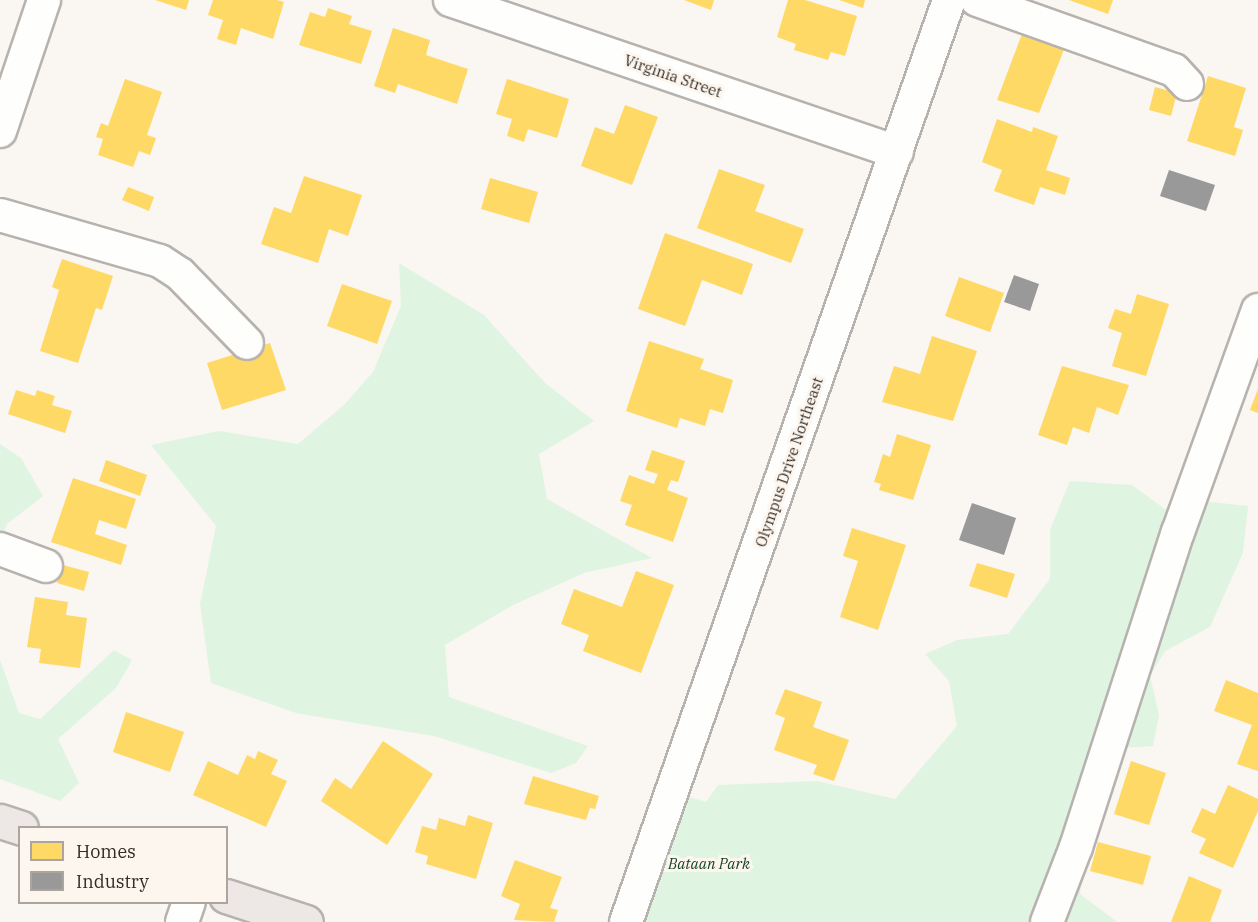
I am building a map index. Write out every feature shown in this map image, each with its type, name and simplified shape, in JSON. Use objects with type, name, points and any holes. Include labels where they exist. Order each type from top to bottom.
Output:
[{"type":"main road","points":[[0,820],[18,827]]},
{"type":"main road","points":[[228,897],[306,922]]},
{"type":"street","points":[[0,131],[44,0]]},
{"type":"street","name":"Virginia Street","points":[[450,0],[897,152]]},
{"type":"street","name":"Olympus Drive Northeast","points":[[626,922],[897,152],[948,0]]},
{"type":"street","points":[[977,0],[1173,69],[1188,84]]},
{"type":"street","points":[[0,215],[160,261],[180,274],[247,343]]},
{"type":"street","points":[[1047,922],[1076,847],[1178,532],[1258,310]]},
{"type":"street","points":[[0,549],[46,566]]},
{"type":"street","points":[[182,922],[189,904]]},
{"type":"green space","points":[[399,263],[484,315],[545,383],[594,421],[539,454],[547,499],[652,558],[584,573],[513,605],[445,645],[449,697],[588,746],[576,763],[551,773],[434,736],[296,713],[211,683],[200,604],[216,526],[151,445],[219,431],[298,444],[344,405],[373,372],[401,306]]},
{"type":"green space","points":[[0,444],[21,458],[43,496],[7,524],[0,541]]},
{"type":"green space","name":"Bataan Park","points":[[1070,481],[1132,485],[1173,515],[1202,501],[1248,506],[1243,553],[1210,627],[1165,651],[1150,676],[1159,715],[1153,746],[1123,748],[1084,860],[1080,894],[1117,922],[626,922],[674,792],[706,802],[718,785],[817,781],[895,799],[957,726],[949,681],[925,654],[957,640],[1008,634],[1050,579],[1050,530]]},
{"type":"green space","points":[[114,650],[132,660],[116,688],[58,739],[79,783],[60,801],[0,779],[0,660],[19,713],[40,719]]},
{"type":"building: Homes","points":[[155,0],[189,0],[186,10]]},
{"type":"building: Homes","points":[[213,0],[277,0],[284,2],[273,39],[241,28],[236,45],[217,39],[223,20],[208,15]]},
{"type":"building: Homes","points":[[684,0],[714,0],[711,10]]},
{"type":"building: Homes","points":[[788,0],[805,0],[857,16],[845,56],[831,52],[828,60],[794,50],[796,44],[777,37]]},
{"type":"building: Homes","points":[[839,0],[865,0],[863,8]]},
{"type":"building: Homes","points":[[1069,0],[1113,0],[1108,14]]},
{"type":"building: Homes","points":[[328,8],[352,16],[349,24],[372,31],[361,64],[299,45],[310,12],[325,17]]},
{"type":"building: Homes","points":[[393,28],[430,40],[426,55],[468,69],[457,104],[398,84],[395,93],[374,86]]},
{"type":"building: Homes","points":[[1022,34],[1065,47],[1039,113],[997,100]]},
{"type":"building: Homes","points":[[1208,76],[1246,88],[1234,127],[1243,130],[1235,156],[1187,141]]},
{"type":"building: Homes","points":[[125,79],[162,92],[147,135],[156,138],[150,155],[139,151],[133,167],[98,155],[103,139],[96,137],[101,123],[108,126]]},
{"type":"building: Homes","points":[[507,79],[569,99],[557,138],[528,129],[524,142],[507,136],[512,119],[496,114]]},
{"type":"building: Homes","points":[[1155,87],[1177,93],[1171,116],[1149,110]]},
{"type":"building: Homes","points":[[625,105],[658,117],[632,185],[581,166],[595,127],[614,134]]},
{"type":"building: Homes","points":[[997,119],[1032,132],[1033,127],[1058,136],[1046,170],[1070,178],[1065,195],[1040,187],[1034,205],[994,191],[1002,170],[982,162]]},
{"type":"building: Homes","points":[[719,169],[765,185],[755,211],[804,229],[791,263],[697,228]]},
{"type":"building: Homes","points":[[304,176],[362,195],[348,236],[329,229],[318,263],[261,244],[274,207],[291,213]]},
{"type":"building: Homes","points":[[490,178],[538,192],[529,223],[481,209]]},
{"type":"building: Homes","points":[[128,187],[154,197],[149,211],[122,200]]},
{"type":"building: Homes","points":[[665,233],[753,264],[742,295],[702,280],[685,326],[638,309]]},
{"type":"building: Homes","points":[[62,259],[113,276],[102,310],[96,308],[78,363],[40,351],[59,290],[52,287]]},
{"type":"building: Homes","points":[[959,277],[1004,293],[990,332],[945,316]]},
{"type":"building: Homes","points":[[342,284],[392,301],[377,344],[327,326]]},
{"type":"building: Homes","points":[[1137,294],[1169,304],[1146,376],[1112,366],[1122,333],[1108,328],[1115,309],[1131,314]]},
{"type":"building: Homes","points":[[932,336],[977,351],[953,421],[882,402],[894,366],[920,374]]},
{"type":"building: Homes","points":[[649,341],[704,359],[700,369],[733,380],[723,413],[710,409],[705,426],[680,418],[677,428],[626,411]]},
{"type":"building: Homes","points":[[270,343],[286,390],[222,410],[207,363]]},
{"type":"building: Homes","points":[[1062,366],[1129,385],[1118,415],[1097,407],[1089,433],[1073,427],[1067,445],[1038,435]]},
{"type":"building: Homes","points":[[1258,389],[1258,413],[1250,410]]},
{"type":"building: Homes","points":[[16,390],[35,396],[37,390],[55,396],[52,405],[72,411],[65,433],[8,414]]},
{"type":"building: Homes","points":[[897,434],[931,445],[913,500],[879,490],[881,484],[874,482],[883,454],[890,457]]},
{"type":"building: Homes","points":[[652,450],[685,461],[678,482],[671,480],[667,490],[688,498],[673,542],[625,525],[632,505],[620,501],[629,475],[654,484],[658,474],[645,470]]},
{"type":"building: Homes","points":[[106,460],[147,475],[140,496],[99,481]]},
{"type":"building: Homes","points":[[73,478],[136,499],[126,529],[99,520],[95,534],[127,545],[121,565],[51,542]]},
{"type":"building: Homes","points":[[852,528],[906,545],[878,630],[840,617],[858,561],[843,556]]},
{"type":"building: Homes","points":[[977,563],[1015,574],[1007,598],[969,586]]},
{"type":"building: Homes","points":[[63,565],[89,572],[84,591],[57,583]]},
{"type":"building: Homes","points":[[636,571],[674,585],[641,673],[583,651],[589,635],[561,624],[574,589],[622,607]]},
{"type":"building: Homes","points":[[35,597],[68,602],[66,615],[87,618],[80,668],[39,663],[41,649],[27,647]]},
{"type":"building: Homes","points":[[1226,680],[1258,693],[1258,771],[1237,764],[1252,725],[1214,711]]},
{"type":"building: Homes","points":[[785,689],[822,702],[813,727],[849,740],[834,781],[813,774],[817,765],[774,750],[785,718],[775,714]]},
{"type":"building: Homes","points":[[126,712],[184,732],[170,772],[113,752]]},
{"type":"building: Homes","points":[[383,741],[433,774],[387,845],[321,801],[335,778],[351,789]]},
{"type":"building: Homes","points":[[258,751],[278,760],[271,774],[287,781],[266,827],[193,795],[208,761],[238,775],[247,755],[255,759]]},
{"type":"building: Homes","points":[[1131,761],[1166,773],[1149,825],[1114,814]]},
{"type":"building: Homes","points":[[533,776],[599,796],[595,809],[590,808],[586,820],[524,804]]},
{"type":"building: Homes","points":[[1228,785],[1258,799],[1258,811],[1233,868],[1199,853],[1206,839],[1191,832],[1202,808],[1215,814]]},
{"type":"building: Homes","points":[[468,815],[493,823],[476,879],[426,864],[428,856],[415,852],[422,826],[436,830],[439,818],[465,826]]},
{"type":"building: Homes","points":[[1098,842],[1151,856],[1143,885],[1090,871]]},
{"type":"building: Homes","points":[[515,860],[562,877],[550,908],[558,910],[554,922],[514,920],[520,904],[501,896]]},
{"type":"building: Homes","points":[[1189,876],[1222,890],[1210,922],[1171,922]]},
{"type":"building: Industry","points":[[1169,170],[1215,185],[1206,211],[1160,196]]},
{"type":"building: Industry","points":[[1014,275],[1039,284],[1030,311],[1004,302]]},
{"type":"building: Industry","points":[[972,503],[1016,518],[1004,555],[959,540]]}]
